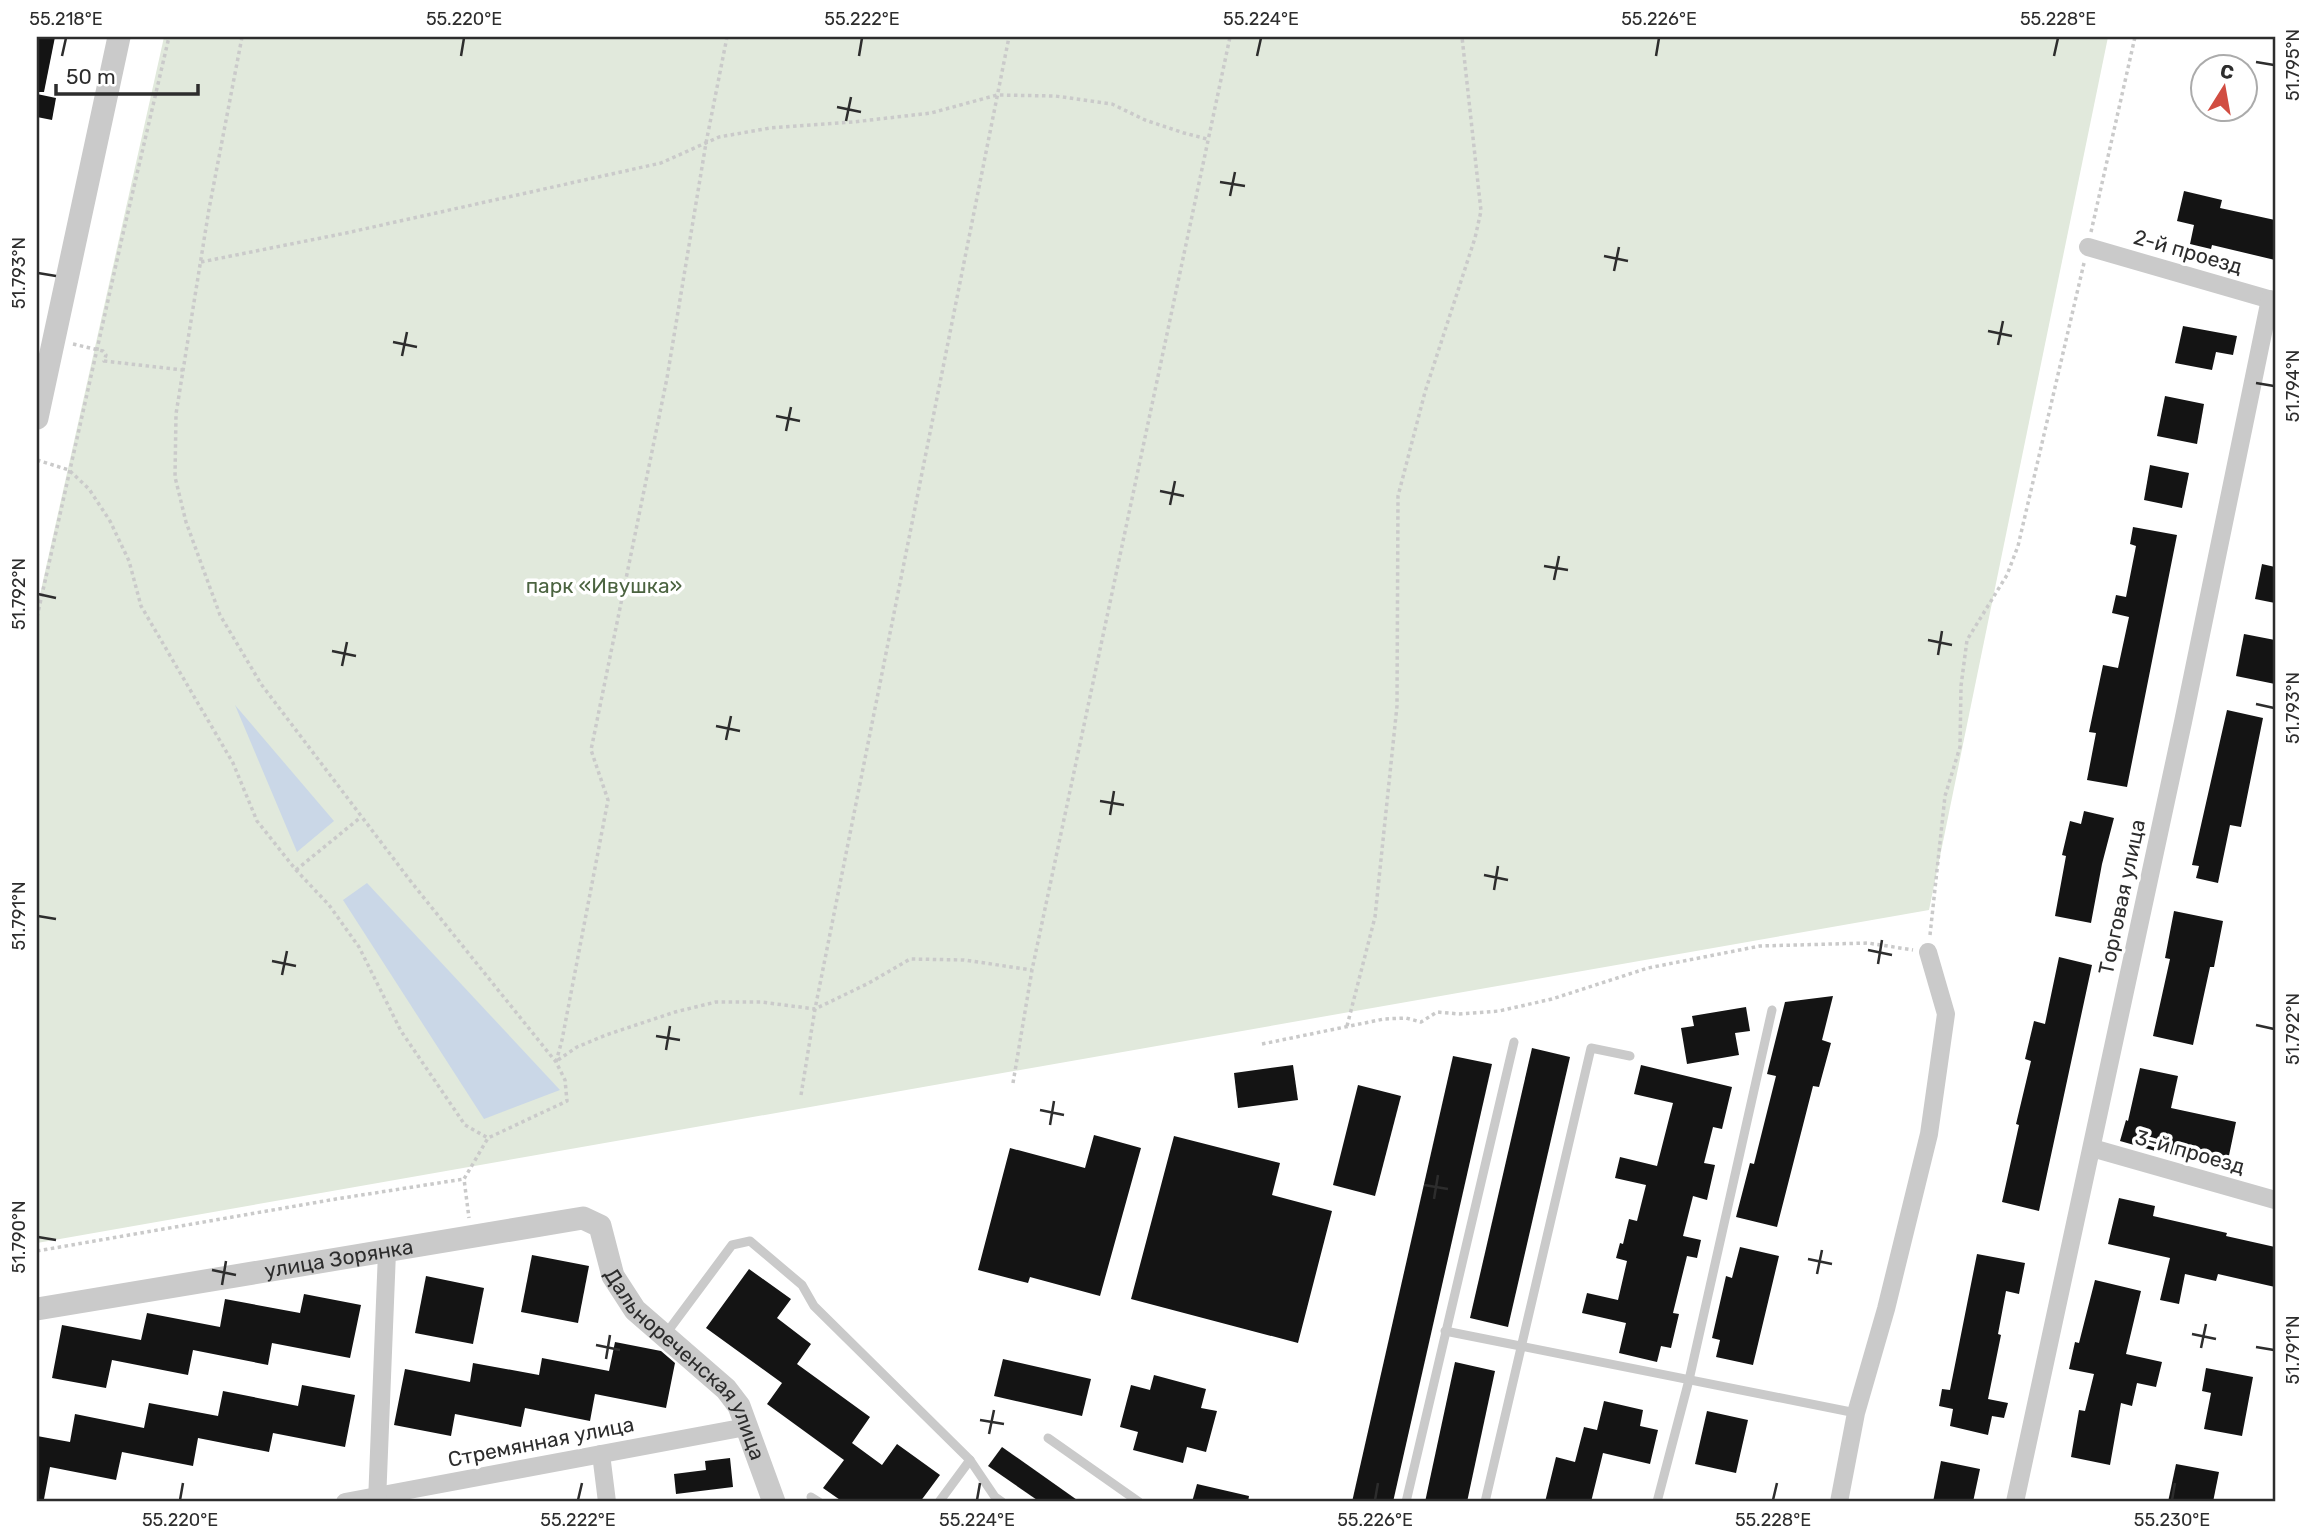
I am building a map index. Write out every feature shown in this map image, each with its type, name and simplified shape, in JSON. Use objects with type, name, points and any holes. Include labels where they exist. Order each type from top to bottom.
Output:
[{"type":"street","points":[[37,418],[49,339],[119,37]]},
{"type":"street","name":"2-й проезд","points":[[2088,247],[2272,300]]},
{"type":"street","name":"Торговая улица","points":[[2015,1502],[2272,300]]},
{"type":"street","points":[[1839,1502],[1856,1413],[1886,1309],[1929,1134],[1946,1014],[1928,952]]},
{"type":"street","name":"3-й проезд","points":[[2092,1148],[2275,1200]]},
{"type":"street","name":"улица Зорянка","points":[[37,1309],[583,1218],[600,1226]]},
{"type":"street","name":"Дальнореченская улица","points":[[600,1226],[613,1276],[635,1310],[726,1389],[739,1406],[774,1502]]},
{"type":"street","points":[[377,1499],[387,1252]]},
{"type":"street","name":"Стремянная улица","points":[[345,1502],[377,1499],[746,1427]]},
{"type":"street","points":[[601,1454],[607,1502]]},
{"type":"lane","points":[[1657,1502],[1689,1381],[1772,1010]]},
{"type":"lane","points":[[1406,1502],[1514,1042]]},
{"type":"lane","points":[[1485,1502],[1591,1048],[1630,1056]]},
{"type":"lane","points":[[666,1335],[732,1245],[750,1241],[802,1285],[814,1306],[970,1460],[995,1497],[1002,1502]]},
{"type":"lane","points":[[1445,1331],[1856,1413]]},
{"type":"lane","points":[[1048,1438],[1139,1502]]},
{"type":"lane","points":[[939,1502],[970,1460]]},
{"type":"path","points":[[37,617],[169,37]]},
{"type":"path","points":[[242,37],[176,414],[175,477],[186,522],[220,615],[261,684],[412,883],[556,1062],[565,1080],[567,1101],[488,1138],[464,1179],[471,1238]]},
{"type":"path","points":[[556,1062],[608,800],[591,750],[667,378],[706,143],[727,37]]},
{"type":"path","points":[[800,1096],[815,1009],[1009,37]]},
{"type":"path","points":[[1013,1083],[1032,970],[1230,37]]},
{"type":"path","points":[[1347,1026],[1375,917],[1396,706],[1398,496],[1424,392],[1475,238],[1481,211],[1462,37]]},
{"type":"path","points":[[1262,1044],[1395,1018],[1421,1022],[1437,1012],[1459,1014],[1499,1011],[1552,999],[1648,968],[1759,946],[1868,943],[1928,952],[1945,796],[1960,747],[1961,686],[1967,640],[2007,575],[2018,546],[2135,37]]},
{"type":"path","points":[[201,262],[649,166],[719,137],[770,128],[931,113],[997,96],[1055,96],[1112,104],[1145,120],[1208,139]]},
{"type":"path","points":[[98,349],[106,355],[104,361],[183,370]]},
{"type":"path","points":[[37,460],[69,470],[89,489],[110,521],[130,561],[141,606],[233,763],[257,821],[296,870],[329,905],[359,947],[401,1031],[441,1093],[465,1125],[488,1138]]},
{"type":"path","points":[[296,870],[362,817]]},
{"type":"path","points":[[556,1062],[577,1046],[606,1035],[675,1012],[716,1002],[761,1002],[815,1009],[911,959],[964,960],[1032,970]]},
{"type":"path","points":[[37,1251],[464,1179]]},
{"type":"green space","name":"парк «Ивушка»","points":[[164,37],[2108,37],[1929,910],[37,1243],[37,608]]},
{"type":"water","points":[[235,705],[334,821],[297,852]]},
{"type":"water","points":[[367,883],[560,1090],[484,1119],[343,900]]},
{"type":"building","points":[[37,37],[55,37],[44,92],[37,92]]},
{"type":"building","points":[[37,94],[56,98],[52,120],[37,117]]},
{"type":"building","points":[[2184,191],[2222,200],[2220,208],[2275,220],[2275,260],[2212,245],[2211,249],[2190,244],[2194,225],[2177,221]]},
{"type":"building","points":[[2183,326],[2237,336],[2233,355],[2216,352],[2212,370],[2175,363]]},
{"type":"building","points":[[2165,396],[2204,404],[2197,444],[2157,436]]},
{"type":"building","points":[[2150,465],[2189,473],[2182,508],[2144,500]]},
{"type":"building","points":[[2133,527],[2177,535],[2127,787],[2087,780],[2096,733],[2089,732],[2103,665],[2118,668],[2129,617],[2112,613],[2116,595],[2126,597],[2136,546],[2130,544]]},
{"type":"building","points":[[2262,564],[2275,567],[2275,603],[2255,599]]},
{"type":"building","points":[[2244,634],[2275,640],[2275,684],[2236,676]]},
{"type":"building","points":[[2227,710],[2263,718],[2241,827],[2230,825],[2218,883],[2196,878],[2199,866],[2192,865]]},
{"type":"building","points":[[2084,811],[2114,818],[2091,923],[2055,916],[2066,856],[2062,855],[2070,821],[2081,824]]},
{"type":"building","points":[[2174,911],[2223,921],[2193,1045],[2153,1036],[2170,959],[2165,958]]},
{"type":"building","points":[[2059,957],[2092,965],[2039,1211],[2002,1202],[2031,1061],[2025,1059],[2034,1021],[2045,1024]]},
{"type":"building","points":[[1833,996],[1822,1040],[1831,1043],[1819,1087],[1813,1086],[1777,1227],[1736,1217],[1750,1163],[1754,1164],[1776,1076],[1767,1074],[1785,1002]]},
{"type":"building","points":[[1746,1007],[1750,1031],[1735,1033],[1739,1055],[1687,1064],[1681,1028],[1694,1026],[1692,1016]]},
{"type":"building","points":[[1532,1048],[1570,1057],[1508,1327],[1470,1318]]},
{"type":"building","points":[[1453,1056],[1492,1064],[1393,1502],[1352,1502]]},
{"type":"building","points":[[1293,1065],[1298,1100],[1238,1108],[1234,1073]]},
{"type":"building","points":[[1641,1065],[1732,1087],[1722,1129],[1713,1127],[1704,1163],[1715,1165],[1707,1200],[1693,1196],[1683,1236],[1701,1240],[1697,1258],[1687,1256],[1673,1313],[1679,1314],[1671,1348],[1661,1346],[1657,1362],[1619,1353],[1626,1323],[1582,1313],[1587,1293],[1618,1300],[1627,1261],[1616,1258],[1620,1243],[1623,1244],[1629,1219],[1637,1221],[1646,1185],[1615,1178],[1620,1157],[1657,1166],[1673,1103],[1634,1094]]},
{"type":"building","points":[[2140,1068],[2178,1076],[2171,1108],[2236,1122],[2227,1165],[2159,1152],[2120,1141],[2126,1120],[2128,1121]]},
{"type":"building","points":[[1358,1085],[1401,1096],[1375,1196],[1333,1185]]},
{"type":"building","points":[[1094,1135],[1141,1148],[1100,1296],[1030,1277],[1028,1283],[978,1270],[1010,1148],[1085,1168]]},
{"type":"building","points":[[1174,1136],[1280,1163],[1272,1195],[1332,1211],[1298,1343],[1131,1299]]},
{"type":"building","points":[[2119,1198],[2155,1206],[2153,1216],[2275,1247],[2275,1287],[2218,1274],[2216,1281],[2185,1274],[2179,1304],[2160,1300],[2170,1258],[2108,1244]]},
{"type":"building","points":[[1740,1247],[1779,1256],[1753,1365],[1716,1357],[1720,1340],[1712,1338],[1726,1276],[1732,1278]]},
{"type":"building","points":[[1977,1254],[2025,1263],[2019,1294],[2006,1291],[1998,1334],[2001,1335],[1988,1399],[2008,1403],[2004,1418],[1992,1416],[1988,1435],[1950,1426],[1953,1409],[1939,1406],[1942,1389],[1950,1390]]},
{"type":"building","points":[[532,1255],[589,1266],[578,1323],[521,1312]]},
{"type":"building","points":[[749,1269],[791,1299],[777,1318],[811,1344],[797,1364],[870,1417],[852,1443],[882,1465],[897,1444],[940,1475],[920,1502],[843,1502],[823,1488],[844,1460],[767,1404],[782,1383],[706,1328]]},
{"type":"building","points":[[426,1276],[484,1288],[473,1344],[415,1333]]},
{"type":"building","points":[[2095,1280],[2141,1291],[2126,1354],[2162,1362],[2156,1387],[2137,1383],[2132,1406],[2121,1403],[2110,1465],[2071,1457],[2079,1410],[2085,1411],[2094,1374],[2069,1369],[2075,1342],[2079,1343]]},
{"type":"building","points":[[304,1294],[361,1305],[350,1358],[272,1343],[268,1365],[193,1350],[188,1375],[112,1360],[106,1388],[52,1378],[62,1325],[141,1340],[147,1313],[220,1327],[225,1299],[300,1313]]},
{"type":"building","points":[[615,1342],[661,1351],[675,1363],[666,1408],[595,1394],[590,1421],[525,1408],[521,1427],[455,1414],[451,1436],[394,1425],[405,1369],[470,1382],[473,1363],[539,1375],[542,1358],[609,1371]]},
{"type":"building","points":[[1003,1359],[1091,1379],[1082,1416],[994,1396]]},
{"type":"building","points":[[1455,1362],[1495,1371],[1467,1502],[1425,1502]]},
{"type":"building","points":[[2206,1368],[2253,1377],[2242,1436],[2204,1429],[2211,1393],[2202,1391]]},
{"type":"building","points":[[1154,1375],[1206,1389],[1201,1408],[1217,1411],[1206,1452],[1187,1447],[1183,1463],[1133,1450],[1138,1432],[1120,1427],[1131,1385],[1150,1390]]},
{"type":"building","points":[[302,1385],[355,1395],[345,1447],[273,1433],[269,1452],[198,1438],[193,1466],[122,1452],[116,1480],[50,1467],[44,1499],[37,1499],[37,1436],[70,1442],[75,1414],[144,1428],[149,1403],[218,1416],[223,1391],[298,1406]]},
{"type":"building","points":[[1604,1401],[1643,1410],[1640,1426],[1658,1430],[1650,1464],[1603,1453],[1591,1502],[1545,1502],[1556,1457],[1575,1462],[1584,1427],[1597,1430]]},
{"type":"building","points":[[1707,1411],[1748,1420],[1736,1473],[1695,1464]]},
{"type":"building","points":[[1002,1447],[1080,1502],[1040,1502],[988,1466]]},
{"type":"building","points":[[730,1458],[733,1487],[676,1494],[674,1474],[706,1470],[705,1461]]},
{"type":"building","points":[[1941,1461],[1980,1469],[1973,1502],[1933,1502]]},
{"type":"building","points":[[2176,1464],[2219,1472],[2213,1502],[2168,1502]]},
{"type":"building","points":[[1197,1484],[1249,1496],[1248,1502],[1192,1502]]}]
